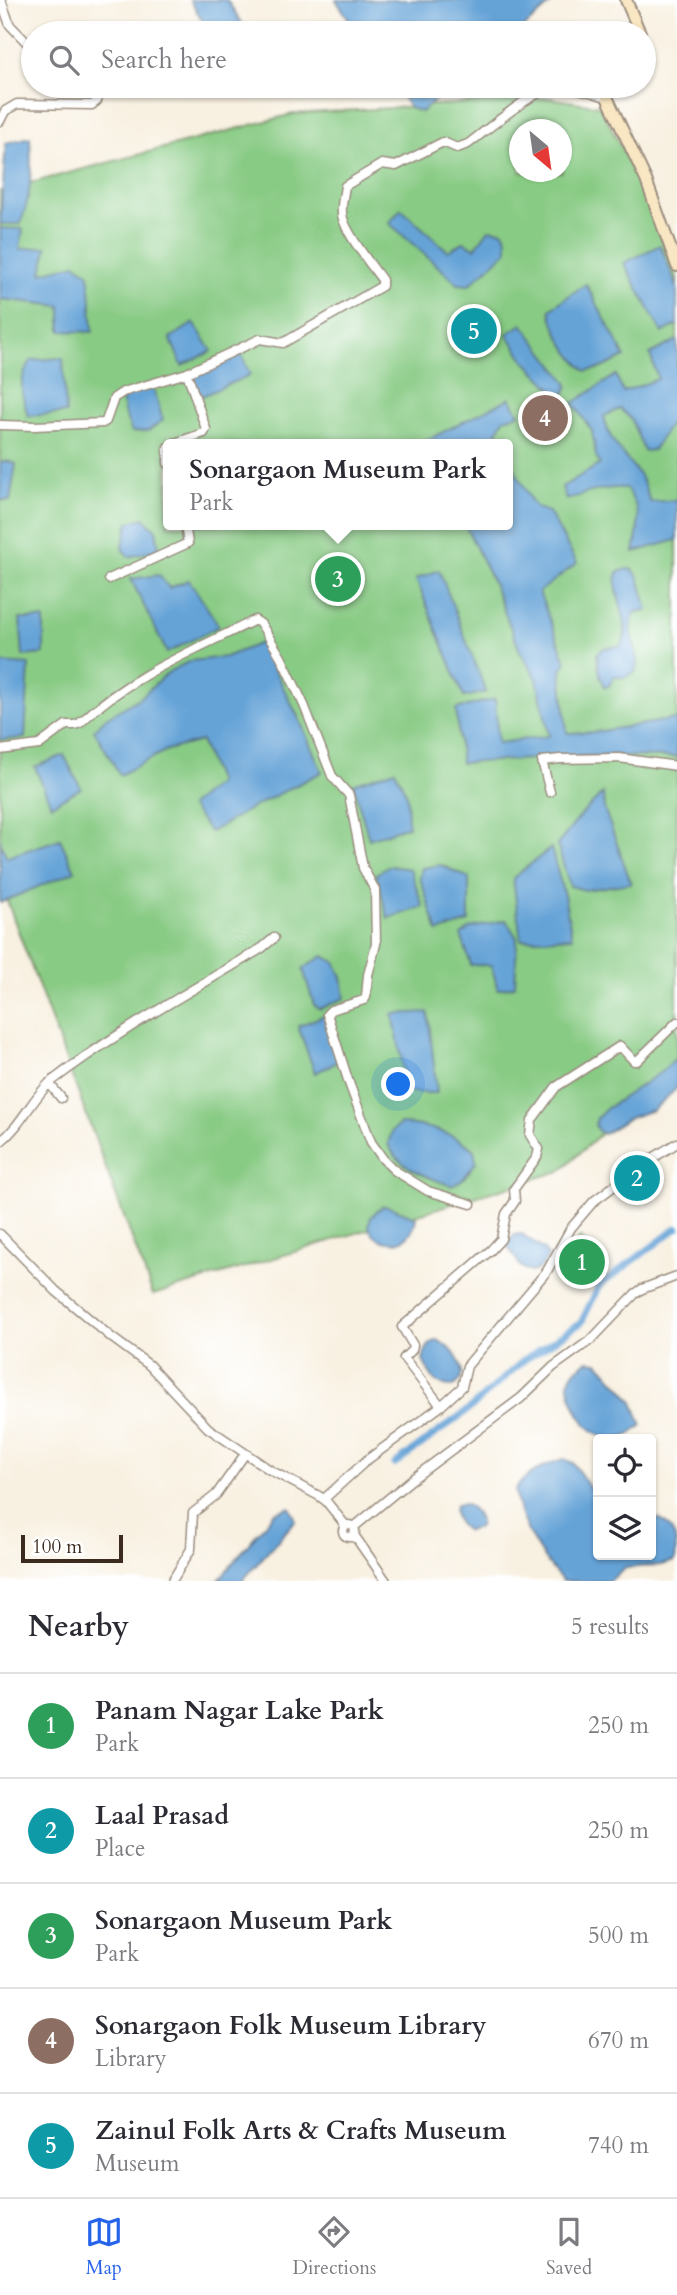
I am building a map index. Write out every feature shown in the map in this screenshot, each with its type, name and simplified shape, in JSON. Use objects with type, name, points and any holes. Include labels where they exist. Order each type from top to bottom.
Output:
[{"type":"main road","points":[[626,0],[635,21]]},
{"type":"main road","points":[[611,98],[673,242],[677,267]]},
{"type":"street","points":[[1,0],[10,24],[21,36]]},
{"type":"street","points":[[0,121],[5,111],[17,104],[92,105],[98,98]]},
{"type":"street","points":[[0,425],[99,424],[106,421],[116,396],[187,373],[260,339],[283,343],[382,286],[382,280],[348,232],[341,212],[345,186],[382,164],[396,166],[443,142],[457,148],[468,144],[531,98]]},
{"type":"street","points":[[187,373],[206,429],[204,433],[188,439]]},
{"type":"street","points":[[109,579],[186,544],[186,530]]},
{"type":"street","points":[[0,750],[39,745],[66,725],[80,723],[108,698],[179,657],[255,620],[261,624],[281,657],[304,705],[331,776],[349,795],[363,869],[375,890],[376,944],[368,975],[366,997],[327,1014],[349,1083],[371,1142],[394,1170],[428,1191],[471,1203]]},
{"type":"street","points":[[550,792],[542,761],[619,758],[677,766]]},
{"type":"street","points":[[0,1142],[15,1131],[49,1083],[122,1034],[261,948],[274,937]]},
{"type":"street","points":[[441,1406],[404,1358],[413,1345],[402,1327],[491,1250],[501,1238],[506,1214],[515,1201],[514,1189],[537,1157],[539,1149],[530,1135],[532,1121],[556,1087],[620,1046],[634,1061],[637,1060],[677,1022]]},
{"type":"street","points":[[49,1083],[61,1098]]},
{"type":"street","points":[[324,1499],[367,1460],[441,1406],[461,1387],[467,1366],[547,1270],[571,1228],[594,1201],[677,1143]]},
{"type":"street","points":[[0,1234],[56,1291],[149,1365],[208,1428],[245,1454],[324,1499],[351,1529],[386,1581]]},
{"type":"street","points":[[351,1529],[411,1480],[521,1398],[553,1367],[592,1339],[635,1294],[677,1276]]},
{"type":"street","points":[[172,1581],[191,1549],[193,1513],[216,1495],[245,1454]]},
{"type":"green space","points":[[549,98],[600,106],[646,195],[677,277],[677,1064],[560,1171],[153,1295],[0,882],[0,191],[293,114]]},
{"type":"green space","points":[[580,1238],[606,1263],[584,1286],[558,1261]]},
{"type":"water","points":[[190,0],[227,0],[240,21],[203,21]]},
{"type":"water","points":[[336,0],[555,0],[531,21],[350,21]]},
{"type":"water","points":[[403,98],[438,98],[421,112],[410,108]]},
{"type":"water","points":[[30,137],[30,181],[24,213],[20,224],[0,224],[6,143]]},
{"type":"water","points":[[401,209],[448,251],[464,242],[475,248],[489,229],[503,231],[507,239],[507,251],[469,285],[458,284],[389,223]]},
{"type":"water","points":[[0,228],[23,229],[20,249],[47,247],[42,273],[76,264],[89,274],[93,332],[61,331],[61,306],[0,299]]},
{"type":"water","points":[[660,245],[677,286],[677,325],[662,333],[624,263]]},
{"type":"water","points":[[586,284],[625,357],[599,369],[586,371],[563,342],[554,326],[550,309]]},
{"type":"water","points":[[194,323],[212,351],[182,366],[170,338]]},
{"type":"water","points":[[522,324],[566,381],[568,385],[565,393],[556,393],[525,361],[507,334]]},
{"type":"water","points":[[677,340],[677,414],[653,450],[644,451],[631,419],[620,409],[604,416],[613,440],[639,475],[650,502],[677,500],[677,540],[634,552],[638,519],[635,505],[626,488],[603,489],[566,500],[562,487],[600,464],[592,431],[573,403],[616,375],[623,392],[658,379],[650,354]]},
{"type":"water","points":[[241,353],[250,375],[200,397],[189,375]]},
{"type":"water","points":[[63,358],[66,413],[28,416],[22,387],[27,367],[32,360]]},
{"type":"water","points":[[153,387],[163,420],[148,431],[132,432],[124,412],[122,396]]},
{"type":"water","points":[[510,398],[519,414],[504,419],[497,432],[500,439],[429,439]]},
{"type":"water","points":[[0,462],[16,464],[10,501],[0,500]]},
{"type":"water","points":[[513,466],[532,502],[537,508],[549,512],[577,563],[539,592],[566,662],[561,670],[567,733],[595,732],[676,719],[677,757],[582,756],[461,763],[456,709],[495,699],[498,743],[549,736],[537,679],[520,651],[491,578],[467,530],[513,530]]},
{"type":"water","points":[[144,518],[156,530],[159,549],[129,557],[122,549],[129,522]]},
{"type":"water","points":[[439,570],[486,692],[464,697],[416,579]]},
{"type":"water","points":[[633,570],[639,578],[648,610],[636,612],[632,620],[637,657],[635,672],[624,678],[614,676],[609,686],[605,687],[600,676],[597,654],[604,648],[621,646],[625,638],[616,580],[618,572]]},
{"type":"water","points":[[159,575],[169,588],[189,580],[219,626],[167,653],[131,579]]},
{"type":"water","points":[[20,619],[44,619],[44,654],[23,656]]},
{"type":"water","points":[[261,643],[322,772],[210,832],[190,806],[218,783],[201,741],[167,750],[120,775],[94,730],[106,718],[141,697],[170,671],[190,661],[225,657]]},
{"type":"water","points":[[0,663],[29,665],[25,738],[0,740]]},
{"type":"water","points":[[64,755],[81,788],[51,805],[35,767]]},
{"type":"water","points":[[395,770],[407,795],[408,826],[369,839],[353,784]]},
{"type":"water","points":[[603,793],[604,808],[631,883],[585,890],[570,886],[557,845]]},
{"type":"water","points":[[0,838],[7,857],[60,839],[75,871],[0,903]]},
{"type":"water","points":[[551,848],[572,937],[521,940],[513,878]]},
{"type":"water","points":[[441,865],[469,878],[469,922],[438,932],[420,878],[422,868]]},
{"type":"water","points":[[390,866],[410,869],[423,907],[388,918],[376,874]]},
{"type":"water","points":[[506,920],[517,938],[515,986],[498,989],[491,965],[471,965],[461,935],[471,928]]},
{"type":"water","points":[[323,956],[335,962],[342,977],[345,998],[320,1009],[314,1005],[303,969]]},
{"type":"water","points":[[428,1012],[437,1093],[416,1093],[407,1090],[393,1014]]},
{"type":"water","points":[[325,1015],[341,1060],[315,1073],[298,1026]]},
{"type":"water","points":[[677,1057],[677,1088],[653,1110],[629,1118],[604,1134],[598,1131],[595,1125],[597,1118],[606,1109],[661,1072]]},
{"type":"water","points":[[400,1124],[429,1128],[458,1139],[474,1150],[476,1162],[463,1179],[452,1186],[415,1171],[399,1160],[388,1144],[392,1131]]},
{"type":"water","points":[[383,1206],[416,1217],[413,1229],[407,1237],[399,1241],[382,1241],[370,1231],[371,1218]]},
{"type":"water","points":[[522,1234],[548,1256],[542,1267],[531,1272],[521,1267],[507,1245],[514,1235]]},
{"type":"water","points":[[438,1340],[453,1352],[460,1364],[461,1375],[458,1383],[451,1386],[442,1385],[432,1376],[423,1360],[428,1347]]},
{"type":"water","points":[[587,1361],[598,1362],[632,1400],[642,1425],[630,1434],[598,1434],[593,1431],[579,1414],[570,1392],[568,1382],[575,1371]]},
{"type":"water","points":[[564,1459],[573,1463],[593,1493],[593,1560],[656,1560],[656,1519],[660,1519],[675,1537],[675,1561],[626,1568],[609,1581],[563,1581],[532,1539],[521,1515],[515,1490],[536,1470]]},
{"type":"water","points":[[460,1504],[473,1509],[480,1523],[478,1528],[467,1531],[459,1524],[454,1510],[455,1506]]},
{"type":"water","points":[[290,1507],[296,1520],[242,1581],[218,1581],[274,1513]]},
{"type":"waterway","points":[[395,1464],[472,1407],[524,1360],[581,1323],[599,1286],[677,1228]]},
{"type":"place","name":"Zainul Folk Arts & Crafts Museum","points":[[474,331]]},
{"type":"place","name":"Sonargaon Folk Museum Library","points":[[545,418]]},
{"type":"place","name":"Sonargaon Museum Park","points":[[338,579]]},
{"type":"place","name":"Laal Prasad","points":[[637,1178]]},
{"type":"place","name":"Panam Nagar Lake Park","points":[[582,1262]]}]
